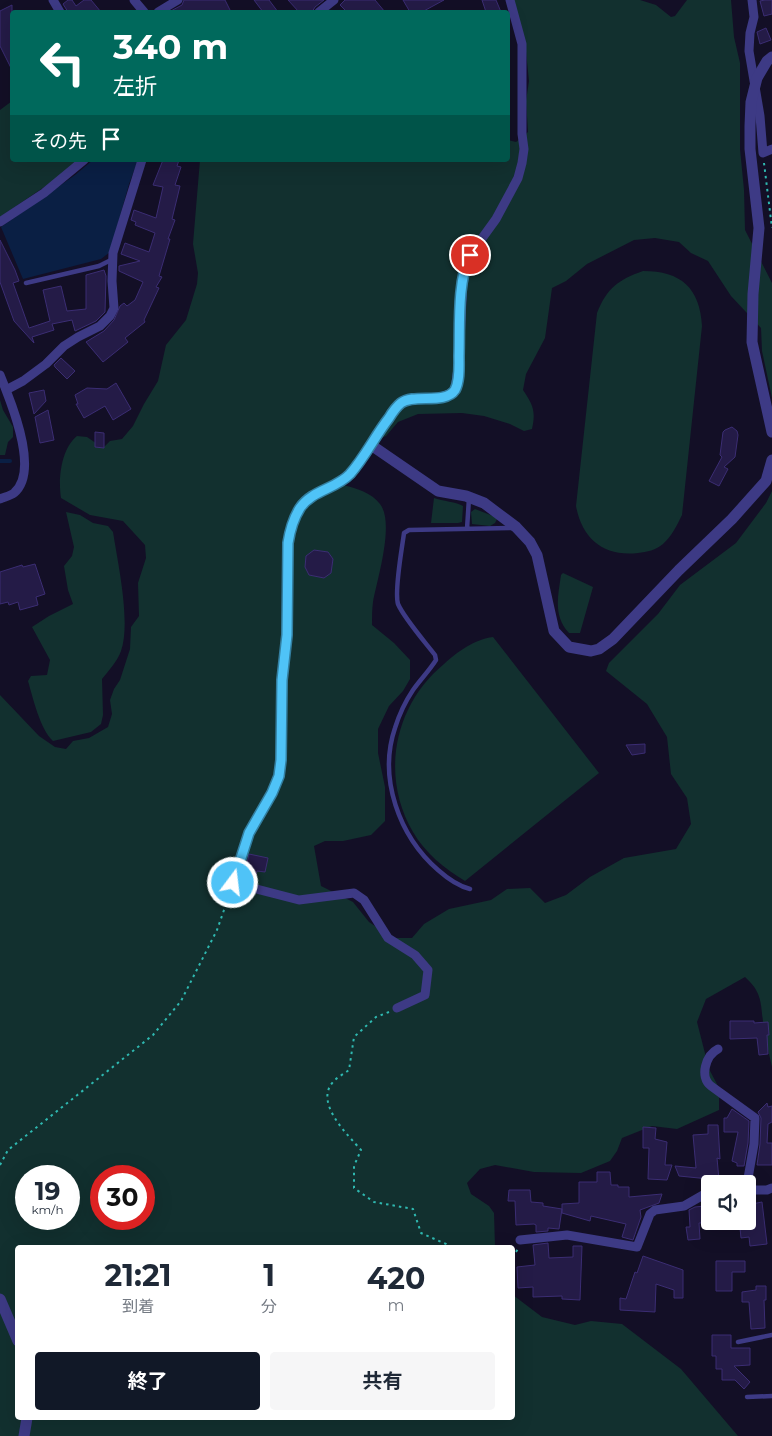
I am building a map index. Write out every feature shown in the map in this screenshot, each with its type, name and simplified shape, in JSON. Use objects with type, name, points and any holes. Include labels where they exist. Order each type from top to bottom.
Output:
[{"type":"street","points":[[134,0],[142,10]]},
{"type":"street","points":[[161,10],[178,0]]},
{"type":"street","points":[[322,10],[334,0]]},
{"type":"street","points":[[397,1008],[425,995],[428,970],[415,955],[388,938],[364,900],[354,893],[299,900],[233,883],[249,833],[272,793],[279,776],[282,680],[287,635],[288,543],[290,529],[297,513],[306,500],[346,478],[371,445],[380,429],[401,404],[407,400],[447,396],[455,389],[465,266],[470,255],[496,219],[518,178],[524,149],[522,134],[522,44],[510,0]]},
{"type":"street","points":[[752,0],[754,17],[748,51],[754,90],[768,151]]},
{"type":"street","points":[[772,57],[767,61],[757,78],[750,112],[750,149],[759,228],[753,294],[752,342],[772,432]]},
{"type":"street","points":[[0,222],[44,193],[82,162]]},
{"type":"street","points":[[6,390],[35,373],[71,342],[105,323],[114,308],[112,259],[141,162]]},
{"type":"street","points":[[0,375],[18,420],[24,462],[22,480],[19,486],[14,493],[0,499]]},
{"type":"street","points":[[371,445],[438,491],[469,497],[484,503],[516,527],[530,542],[537,555],[554,631],[569,647],[591,651],[599,649],[613,639],[679,570],[732,519],[766,481],[772,460]]},
{"type":"street","points":[[718,1049],[709,1056],[705,1069],[706,1080],[711,1086],[755,1118],[754,1144],[748,1175]]},
{"type":"street","points":[[756,1189],[772,1188],[772,1198]]},
{"type":"street","points":[[520,1240],[567,1234],[636,1247],[650,1214],[655,1210],[684,1206],[701,1196]]},
{"type":"street","points":[[0,1299],[15,1334]]},
{"type":"street","points":[[24,1436],[27,1420]]},
{"type":"lane","points":[[26,283],[99,266],[112,259]]},
{"type":"lane","points":[[466,529],[469,497]]},
{"type":"lane","points":[[470,889],[447,877],[431,864],[417,848],[402,823],[389,779],[389,760],[394,730],[413,690],[436,660],[435,655],[402,612],[397,602],[404,533],[409,530],[510,529],[516,527]]},
{"type":"lane","points":[[738,1342],[772,1335]]},
{"type":"lane","points":[[747,1398],[772,1396]]},
{"type":"path","points":[[768,151],[772,228]]},
{"type":"path","points":[[0,1165],[8,1150],[84,1091],[153,1035],[159,1028],[181,1001],[217,930],[233,883]]},
{"type":"path","points":[[397,1008],[376,1017],[354,1037],[349,1070],[332,1083],[327,1096],[332,1115],[361,1150],[354,1166],[354,1188],[374,1202],[413,1209],[421,1233],[447,1245]]},
{"type":"green space","points":[[513,0],[640,0],[656,5],[671,17],[675,16],[687,0],[731,0],[734,37],[740,63],[740,149],[745,230],[772,283],[772,398],[762,351],[761,328],[731,296],[708,261],[691,253],[679,242],[655,238],[634,240],[587,264],[566,281],[552,288],[545,338],[526,374],[523,390],[533,408],[532,429],[524,431],[510,424],[484,416],[462,413],[418,414],[398,422],[386,436],[369,443],[355,458],[350,468],[339,475],[343,485],[358,489],[377,500],[384,513],[386,524],[384,552],[373,602],[372,625],[394,643],[410,660],[410,679],[403,691],[389,706],[378,729],[378,753],[385,787],[385,821],[371,835],[343,841],[325,841],[314,846],[321,886],[353,902],[369,922],[393,938],[412,938],[424,924],[449,909],[491,900],[507,889],[530,888],[545,903],[566,895],[590,877],[624,858],[676,849],[691,824],[687,798],[671,774],[667,737],[647,704],[606,671],[609,663],[658,614],[680,585],[736,543],[766,503],[772,491],[772,1067],[760,1000],[755,989],[745,977],[706,999],[697,1022],[709,1069],[719,1088],[719,1110],[677,1129],[652,1126],[622,1138],[617,1151],[610,1161],[581,1173],[534,1172],[495,1165],[480,1169],[467,1183],[471,1194],[489,1206],[494,1213],[495,1245],[15,1245],[15,1420],[515,1420],[515,1297],[542,1317],[575,1325],[591,1321],[622,1324],[681,1369],[738,1436],[0,1436],[0,695],[39,736],[55,747],[66,749],[73,741],[89,738],[108,727],[112,714],[110,700],[120,680],[130,649],[131,627],[139,616],[138,583],[146,558],[145,545],[123,521],[90,515],[61,498],[61,473],[67,448],[77,436],[87,437],[103,448],[110,441],[122,439],[133,426],[158,381],[166,345],[186,320],[197,284],[198,273],[193,244],[200,162],[510,162],[510,140],[516,142],[528,132],[526,101],[529,81],[525,42]]},
{"type":"green space","points":[[10,102],[10,162],[77,162],[56,179],[0,217],[0,110]]},
{"type":"green space","points":[[643,271],[668,274],[686,284],[697,301],[702,326],[682,515],[672,534],[660,546],[645,552],[626,553],[605,549],[596,543],[583,528],[576,506],[597,313],[605,297],[614,286]]},
{"type":"green space","points":[[0,400],[3,410],[13,427],[13,437],[8,442],[5,455],[0,455]]},
{"type":"green space","points":[[434,498],[463,506],[462,522],[431,523]]},
{"type":"green space","points":[[475,509],[493,516],[497,519],[495,523],[490,526],[472,524],[471,512]]},
{"type":"green space","points":[[66,512],[80,515],[93,523],[108,526],[113,532],[123,593],[125,625],[121,651],[102,679],[103,715],[101,724],[91,732],[53,741],[44,729],[28,681],[31,676],[47,675],[50,660],[32,627],[73,604],[68,590],[64,566],[72,556],[74,547]]},
{"type":"green space","points":[[563,573],[593,587],[580,633],[569,633],[559,613],[558,598],[561,575]]},
{"type":"green space","points":[[493,637],[599,773],[465,881],[436,860],[423,847],[413,832],[403,810],[397,788],[395,765],[397,742],[413,700],[427,681],[460,651],[480,640]]},
{"type":"water","points":[[91,162],[137,162],[129,184],[110,252],[101,259],[23,279],[1,227]]},
{"type":"building","points":[[68,0],[72,0],[76,6],[84,0],[91,0],[99,10],[67,10],[63,4]]},
{"type":"building","points":[[184,0],[225,0],[230,10],[173,10],[182,5]]},
{"type":"building","points":[[254,0],[269,0],[276,10],[262,10]]},
{"type":"building","points":[[288,0],[324,0],[313,10],[297,10]]},
{"type":"building","points":[[345,0],[375,0],[383,10],[345,10],[340,5]]},
{"type":"building","points":[[403,0],[444,0],[426,10],[409,10]]},
{"type":"building","points":[[482,0],[496,0],[500,10],[485,10]]},
{"type":"building","points":[[772,0],[772,14],[764,16],[760,1]]},
{"type":"building","points":[[12,5],[12,10],[10,10],[10,66],[0,46],[0,11]]},
{"type":"building","points":[[766,28],[771,40],[760,44],[757,32]]},
{"type":"building","points":[[162,162],[178,162],[177,166],[181,167],[175,185],[180,186],[172,219],[175,220],[168,239],[170,239],[159,276],[162,277],[156,287],[159,288],[144,320],[145,322],[125,338],[128,342],[103,362],[86,342],[104,331],[114,320],[120,306],[124,303],[127,306],[135,300],[143,282],[119,271],[119,266],[140,261],[121,254],[125,243],[149,252],[155,233],[135,225],[136,222],[131,220],[134,210],[156,218],[163,187],[153,185]]},
{"type":"building","points":[[0,240],[19,281],[13,283],[29,328],[50,321],[43,290],[61,286],[67,311],[86,309],[86,275],[104,270],[106,276],[105,312],[96,321],[75,331],[72,320],[52,324],[54,330],[32,337],[34,343],[14,321],[0,282]]},
{"type":"building","points":[[61,358],[75,371],[67,379],[54,365]]},
{"type":"building","points":[[116,383],[131,409],[113,420],[105,406],[84,418],[76,404],[78,404],[75,395],[87,388],[107,389]]},
{"type":"building","points":[[44,390],[46,401],[34,414],[29,393]]},
{"type":"building","points":[[48,410],[54,440],[40,443],[35,417]]},
{"type":"building","points":[[732,427],[737,431],[738,435],[735,457],[724,467],[728,469],[719,486],[709,481],[722,457],[720,455],[723,432]]},
{"type":"building","points":[[95,432],[104,433],[104,448],[95,447]]},
{"type":"building","points":[[314,550],[328,552],[333,559],[331,573],[324,578],[309,575],[305,567],[306,556]]},
{"type":"building","points":[[35,564],[45,594],[36,597],[38,605],[20,610],[18,602],[9,605],[8,602],[0,604],[0,572],[22,565],[23,567]]},
{"type":"building","points":[[645,744],[645,753],[632,755],[626,745]]},
{"type":"building","points":[[249,854],[268,858],[265,872],[257,871],[256,875],[245,872]]},
{"type":"building","points":[[730,1021],[768,1022],[768,1054],[759,1055],[757,1038],[730,1039]]},
{"type":"building","points":[[767,1103],[768,1107],[772,1106],[772,1122],[768,1124],[767,1143],[772,1143],[772,1165],[757,1165],[761,1118],[758,1112]]},
{"type":"building","points":[[732,1109],[749,1121],[744,1166],[737,1166],[737,1163],[732,1161],[738,1132],[724,1132],[724,1118],[727,1118]]},
{"type":"building","points":[[708,1125],[718,1125],[720,1159],[717,1158],[719,1175],[701,1175],[701,1178],[679,1176],[675,1166],[696,1168],[693,1135],[708,1134]]},
{"type":"building","points":[[643,1127],[656,1128],[655,1139],[667,1142],[665,1165],[672,1165],[667,1180],[648,1179],[649,1148],[643,1148]]},
{"type":"building","points":[[597,1172],[610,1172],[611,1185],[629,1187],[629,1197],[662,1194],[659,1203],[640,1210],[641,1217],[633,1240],[622,1237],[626,1224],[591,1216],[590,1221],[562,1213],[562,1204],[579,1203],[579,1182],[597,1182]]},
{"type":"building","points":[[509,1190],[530,1190],[531,1202],[543,1203],[543,1206],[562,1209],[559,1229],[548,1228],[548,1231],[536,1232],[536,1225],[534,1224],[516,1225],[515,1201],[508,1201]]},
{"type":"building","points":[[762,1202],[767,1244],[750,1246],[749,1237],[741,1238],[740,1230],[756,1230],[756,1203]]},
{"type":"building","points":[[701,1206],[700,1239],[688,1240],[686,1227],[690,1227],[689,1210]]},
{"type":"building","points":[[548,1243],[549,1258],[573,1257],[573,1246],[582,1246],[580,1300],[562,1299],[562,1296],[533,1297],[533,1287],[518,1288],[517,1267],[535,1265],[533,1245]]},
{"type":"building","points":[[643,1256],[683,1270],[683,1298],[674,1298],[674,1290],[656,1284],[655,1312],[620,1310],[620,1298],[626,1299],[635,1272],[637,1273]]},
{"type":"building","points":[[716,1261],[745,1261],[745,1272],[732,1272],[732,1291],[716,1291]]},
{"type":"building","points":[[756,1286],[766,1286],[766,1300],[764,1300],[765,1328],[751,1329],[749,1302],[742,1302],[742,1292],[756,1290]]},
{"type":"building","points":[[712,1335],[731,1335],[731,1348],[750,1348],[750,1365],[734,1366],[750,1382],[744,1389],[735,1380],[722,1380],[722,1369],[716,1369],[716,1356],[712,1356]]},
{"type":"waterway","points":[[0,461],[10,461]]},
{"type":"route","points":[[233,883],[241,853],[249,833],[272,793],[279,776],[282,680],[287,635],[288,543],[290,529],[306,500],[350,474],[380,429],[401,404],[407,400],[447,396],[455,389],[459,362],[463,279],[465,266],[470,255]]}]
